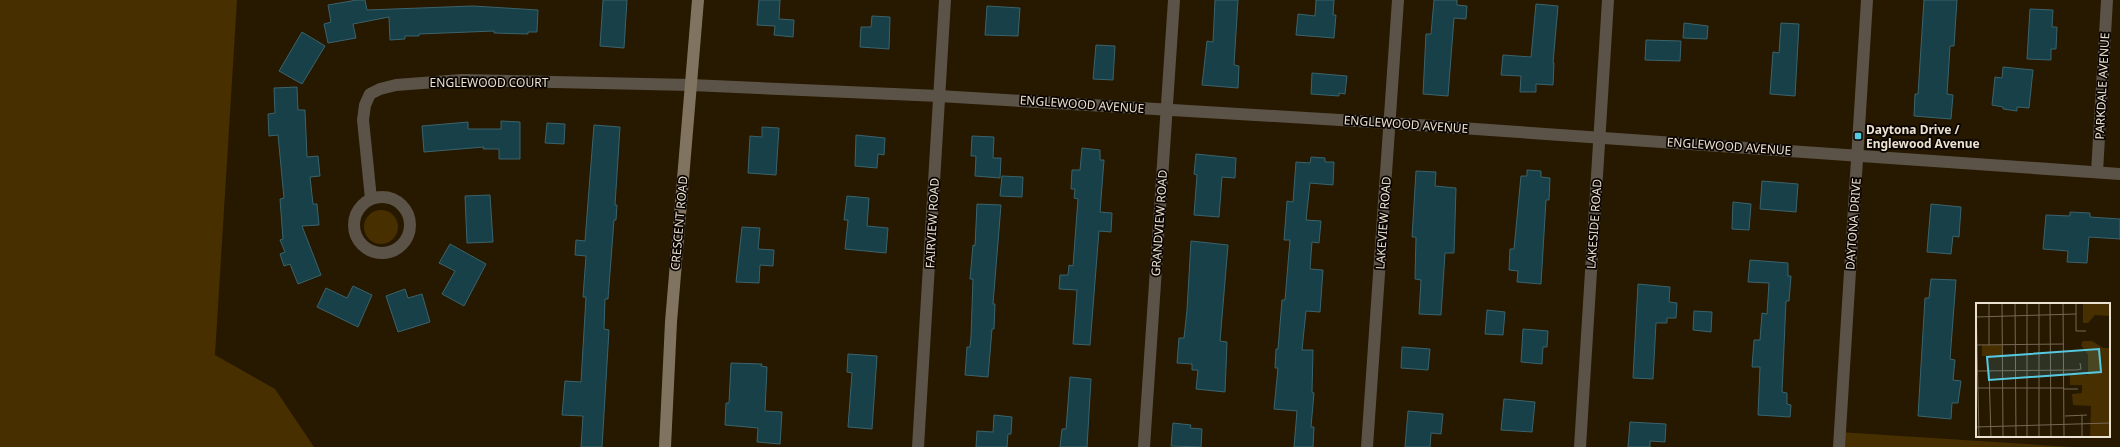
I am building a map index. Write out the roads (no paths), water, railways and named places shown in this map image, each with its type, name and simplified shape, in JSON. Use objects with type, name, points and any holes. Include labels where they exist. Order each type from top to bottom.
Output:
[{"type":"street","name":"CRESCENT ROAD","points":[[665,447],[671,322],[698,0]]},
{"type":"street","name":"FAIRVIEW ROAD","points":[[918,447],[945,0]]},
{"type":"street","name":"GRANDVIEW ROAD","points":[[1144,447],[1174,0]]},
{"type":"street","name":"LAKEVIEW ROAD","points":[[1367,447],[1398,0]]},
{"type":"street","name":"LAKESIDE ROAD","points":[[1580,447],[1608,0]]},
{"type":"street","name":"DAYTONA DRIVE","points":[[1839,447],[1867,0]]},
{"type":"street","name":"PARKDALE AVENUE","points":[[2097,172],[2107,0]]},
{"type":"street","name":"ENGLEWOOD COURT","points":[[370,199],[363,120],[365,105],[370,94],[380,89],[404,84],[462,80],[691,85]]},
{"type":"street","name":"ENGLEWOOD AVENUE","points":[[691,85],[939,96],[1389,123],[1857,154],[2120,174]]},
{"type":"street","points":[[389,197],[404,207],[409,214],[410,223],[408,237],[399,247],[391,252],[374,252],[359,242],[355,235],[354,218],[363,203],[370,199],[389,197]]},
{"type":"place","name":"Daytona Drive / Englewood Avenue","points":[[1858,136]]}]
